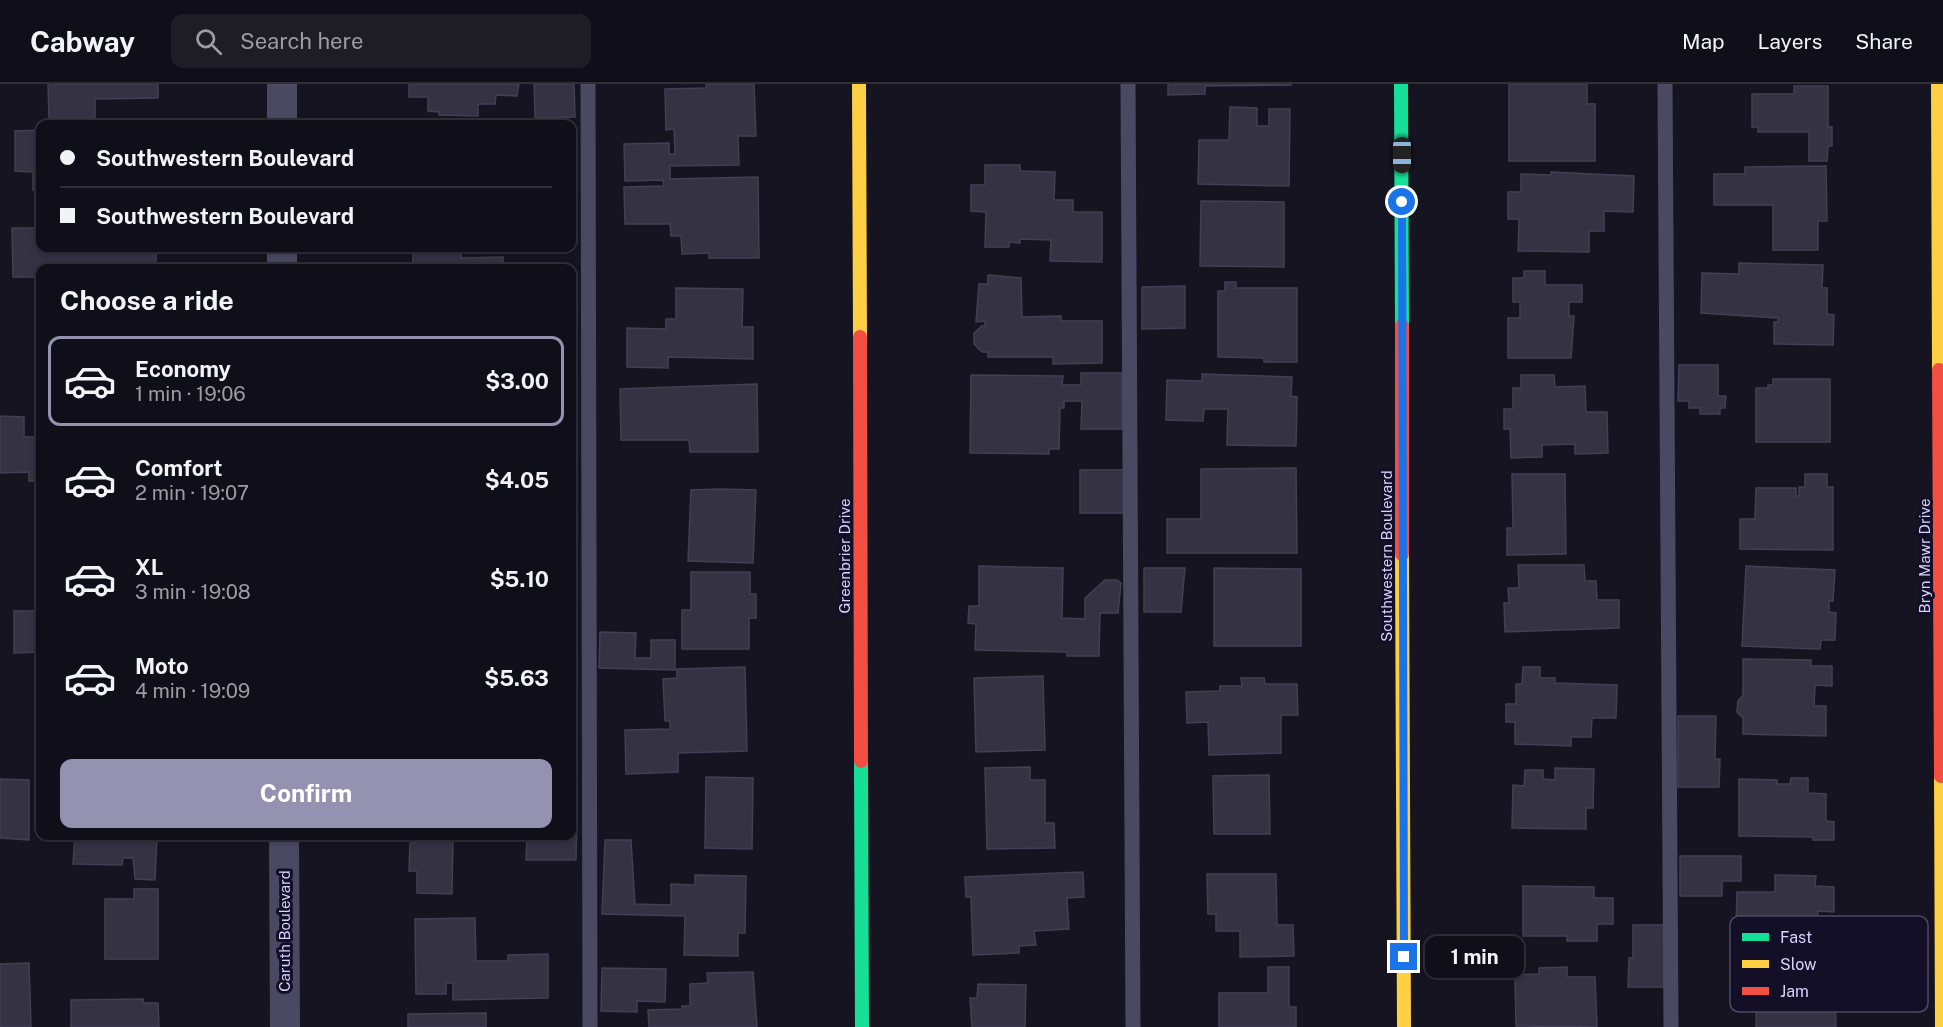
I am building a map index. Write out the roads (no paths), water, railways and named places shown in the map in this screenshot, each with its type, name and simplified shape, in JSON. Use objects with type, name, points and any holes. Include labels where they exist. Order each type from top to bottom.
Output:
[{"type":"street","points":[[282,84],[282,120]]},
{"type":"street","name":"Greenbrier Drive","points":[[859,84],[862,1027]]},
{"type":"street","name":"Southwestern Boulevard","points":[[1401,84],[1404,1027]]},
{"type":"street","name":"Bryn Mawr Drive","points":[[1938,84],[1942,1027]]},
{"type":"street","name":"Caruth Boulevard","points":[[284,840],[285,1027]]},
{"type":"lane","points":[[588,84],[590,1027]]},
{"type":"lane","points":[[1128,84],[1132,1027]]},
{"type":"lane","points":[[1665,84],[1671,1027]]}]
